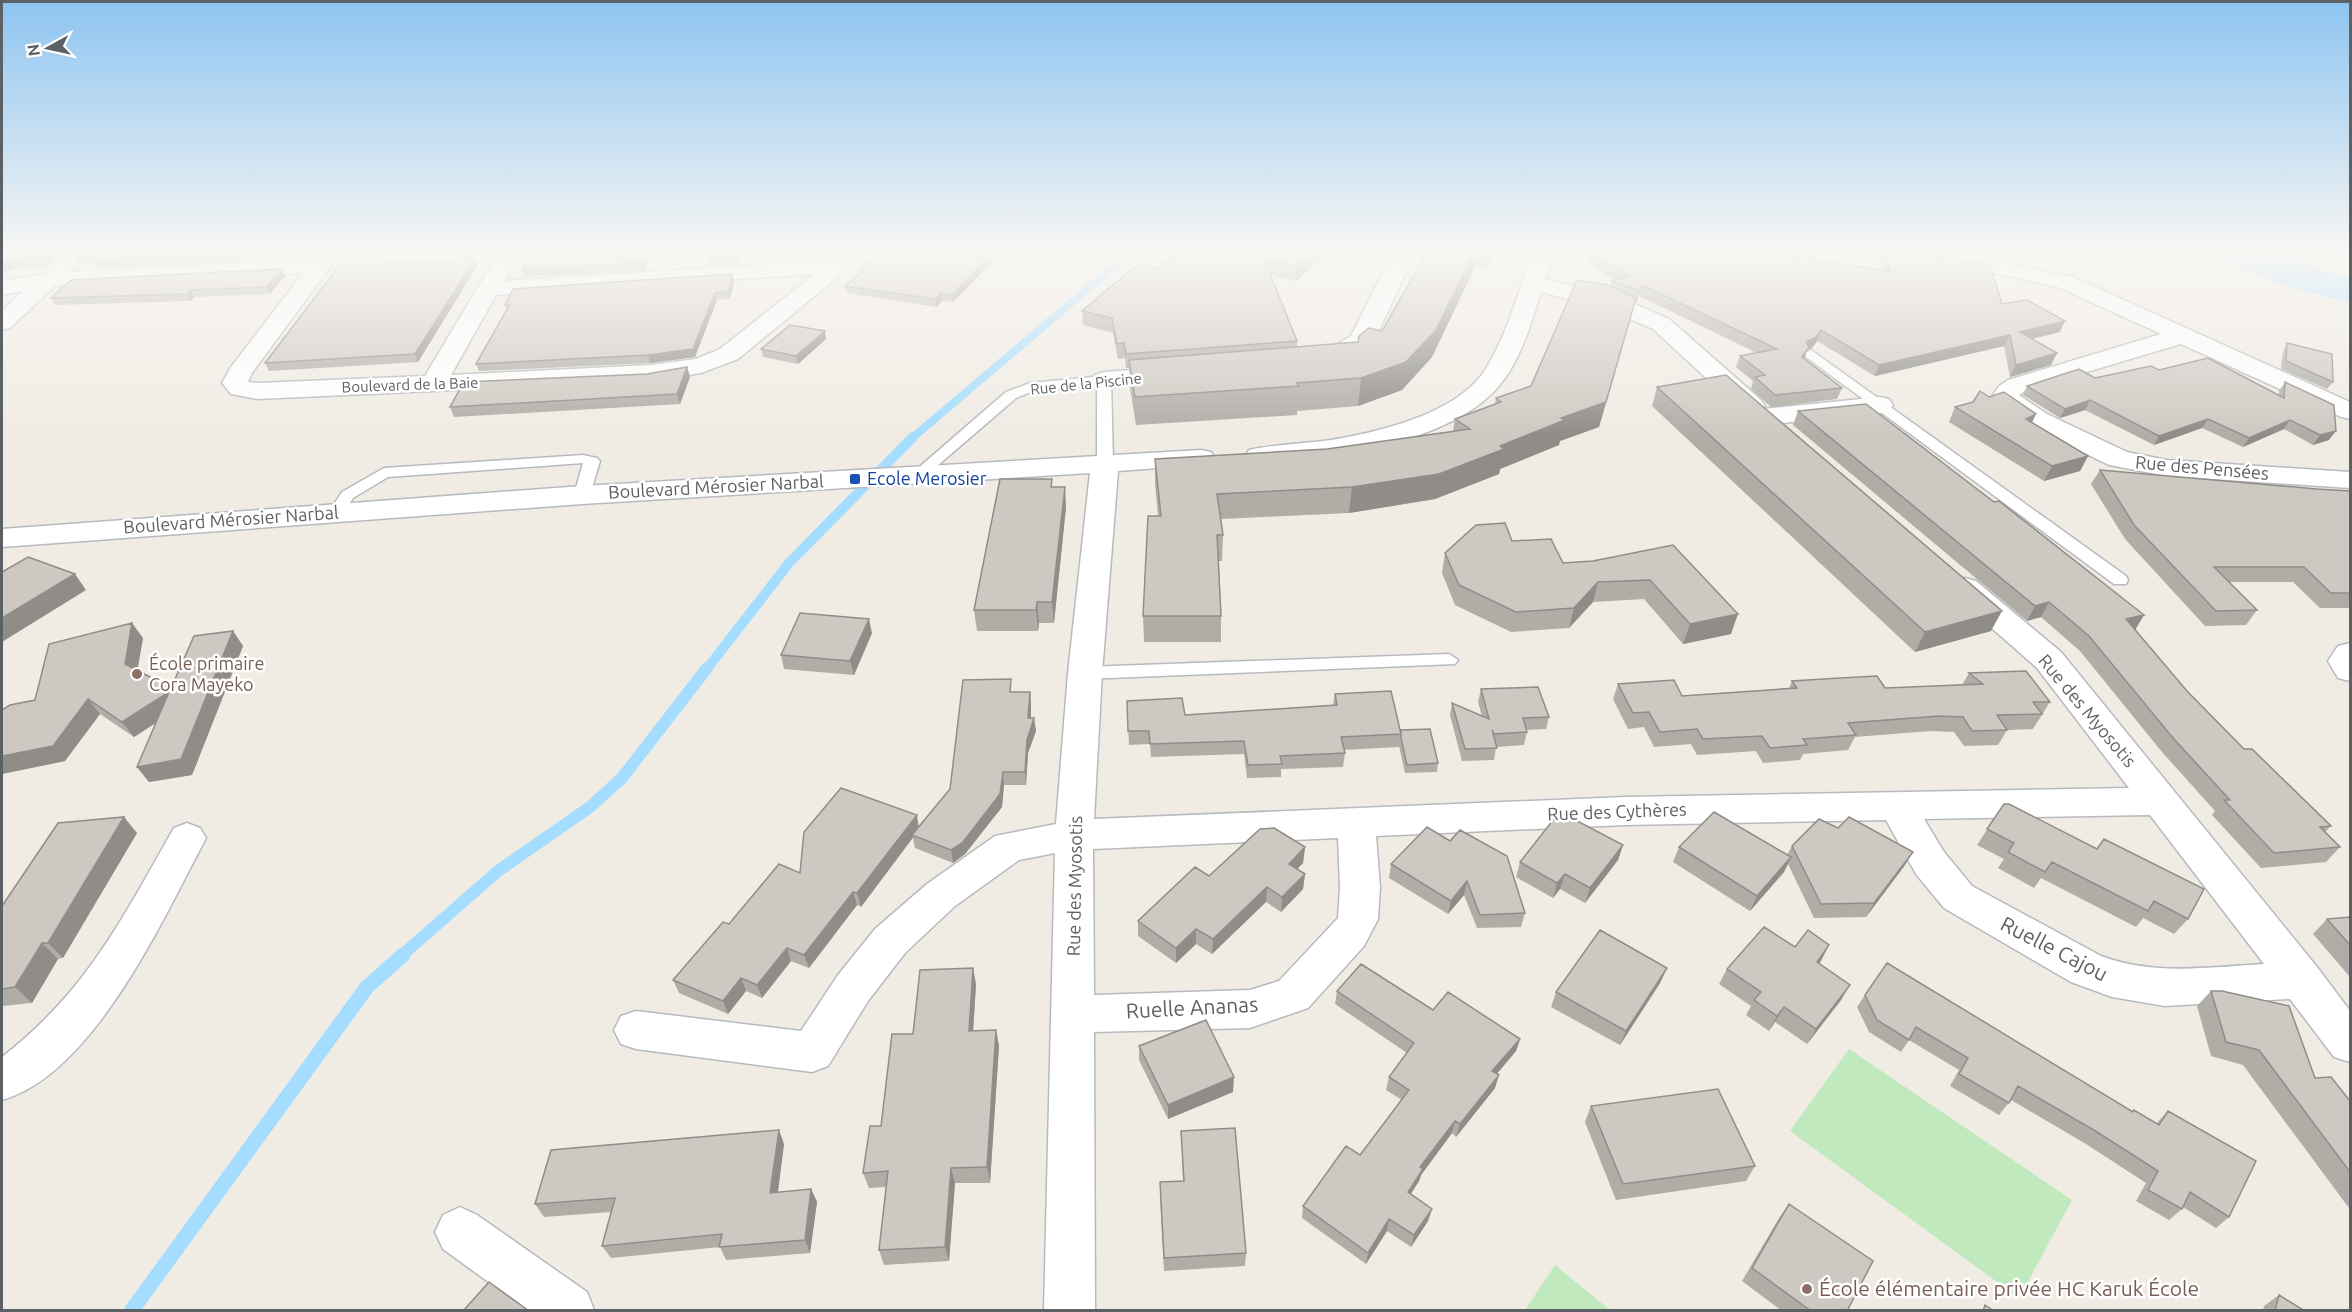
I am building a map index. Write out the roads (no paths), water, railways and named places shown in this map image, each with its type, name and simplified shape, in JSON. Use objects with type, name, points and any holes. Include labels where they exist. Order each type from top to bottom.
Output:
[{"type":"street","name":"Boulevard de la Baie","points":[[284,313],[240,372],[236,379],[236,386],[258,392],[650,373],[701,366],[729,354],[780,313]]},
{"type":"street","points":[[432,385],[474,313]]},
{"type":"street","points":[[1310,363],[1330,359],[1361,340],[1374,313]]},
{"type":"street","name":"Boulevard Mérosier Narbal","points":[[2,537],[582,495],[1105,462],[1282,454],[1384,437],[1419,426],[1450,411],[1489,383],[1500,366],[1521,313]]},
{"type":"street","points":[[1638,313],[1653,320],[1790,439]]},
{"type":"street","points":[[2132,313],[2350,411]]},
{"type":"street","name":"Rue des Pensées","points":[[2181,336],[2017,386],[2008,391],[2006,395],[2009,401],[2038,420],[2119,459],[2167,468],[2350,480]]},
{"type":"street","name":"Rue de la Piscine","points":[[1104,380],[1198,373]]},
{"type":"street","points":[[1764,417],[1880,405]]},
{"type":"street","name":"Rue des Myosotis","points":[[1069,1311],[1074,835],[1085,673],[1105,462]]},
{"type":"street","name":"Rue des Myosotis","points":[[1940,567],[2049,660],[2350,1043]]},
{"type":"street","points":[[2350,654],[2345,661],[2350,670]]},
{"type":"street","name":"Rue des Cythères","points":[[636,1030],[812,1052],[853,988],[890,940],[940,895],[1009,847],[1074,835],[1625,811],[2161,801]]},
{"type":"street","name":"Ruelle Cajou","points":[[1896,805],[1930,863],[1958,897],[1977,910],[2086,969],[2112,979],[2165,988],[2302,980]]},
{"type":"street","name":"Ruelle Ananas","points":[[1072,1014],[1250,1009],[1293,995],[1350,934],[1358,919],[1360,887],[1356,823]]},
{"type":"street","points":[[2,1080],[19,1069],[73,1021],[136,931],[187,837]]},
{"type":"street","points":[[460,1232],[569,1311]]},
{"type":"lane","points":[[1811,354],[2121,580]]},
{"type":"lane","points":[[1104,380],[1105,462]]},
{"type":"lane","name":"Rue de la Piscine","points":[[911,476],[1011,395],[1030,387],[1104,380]]},
{"type":"lane","points":[[1085,673],[1449,660]]},
{"type":"waterway","points":[[911,439],[1059,313]]},
{"type":"waterway","points":[[706,670],[789,563],[911,439]]},
{"type":"waterway","points":[[401,956],[498,871],[590,807],[622,778],[707,668]]},
{"type":"waterway","points":[[132,1310],[367,987],[403,955]]},
{"type":"place","name":"Ecole Merosier","points":[[855,479]]},
{"type":"place","name":"École primaire Cora Mayeko","points":[[137,674]]},
{"type":"place","name":"École élémentaire privée HC Karuk École","points":[[1807,1289]]}]
